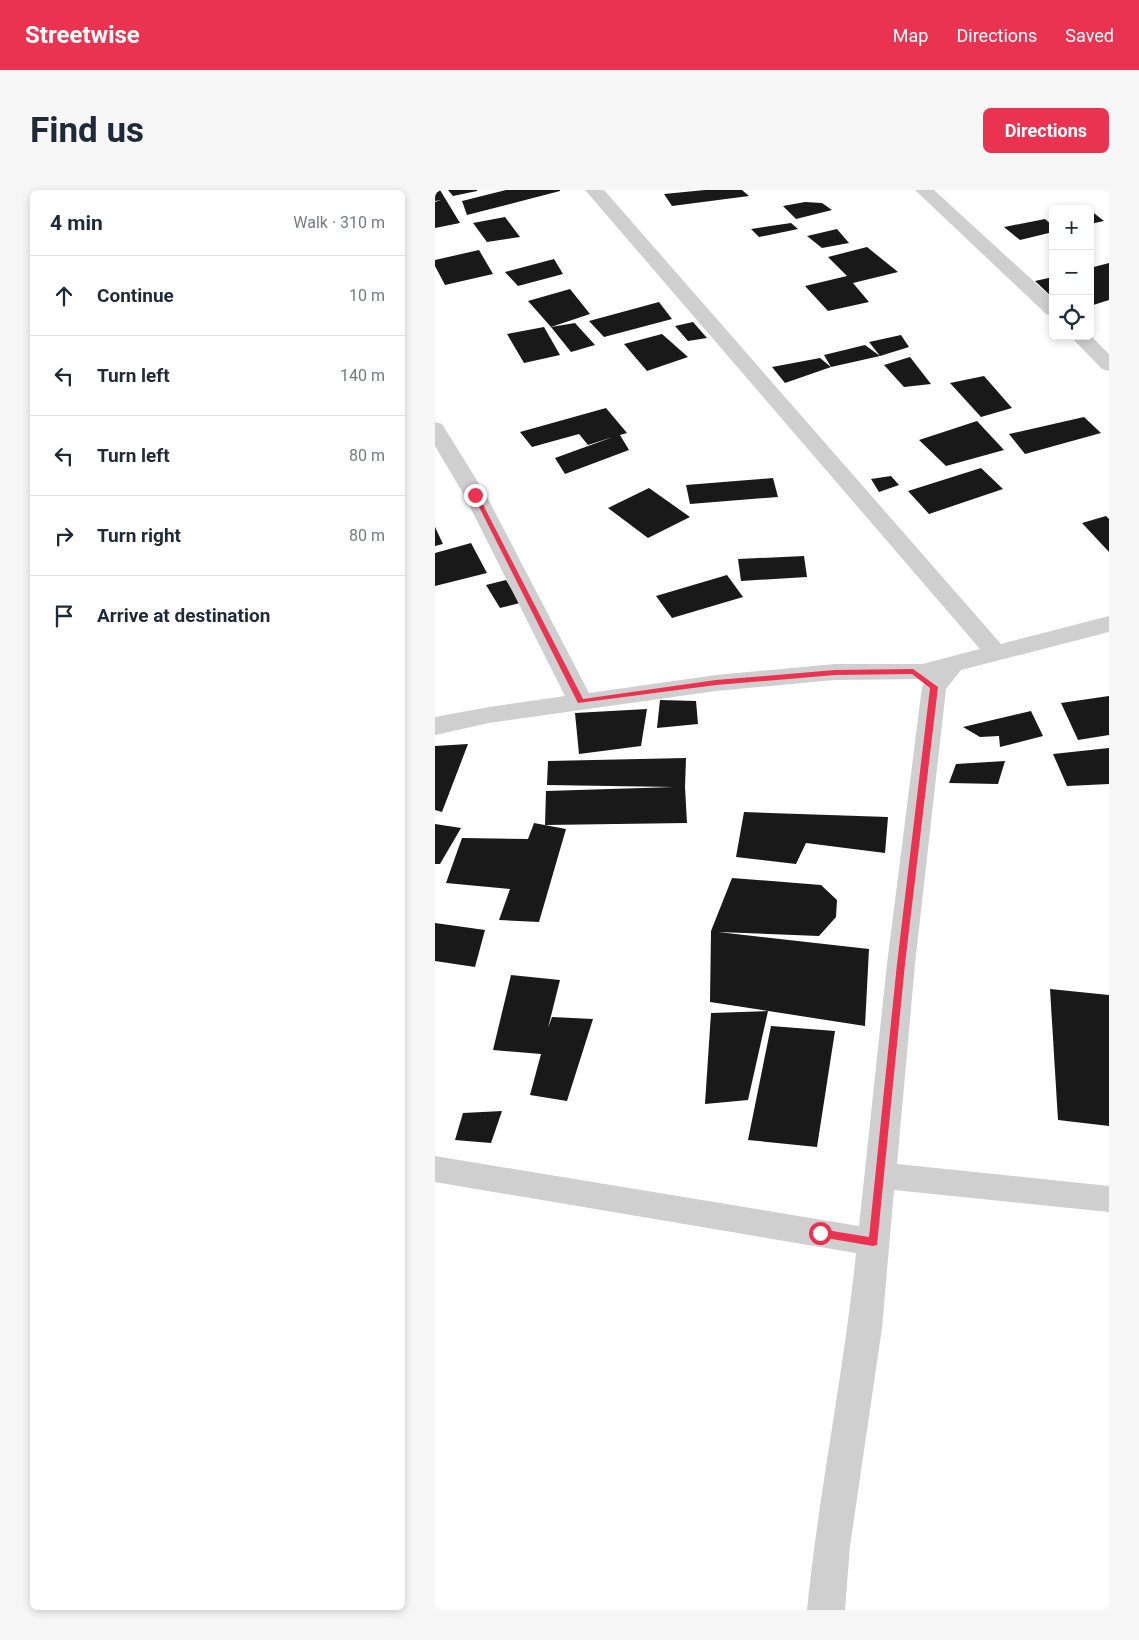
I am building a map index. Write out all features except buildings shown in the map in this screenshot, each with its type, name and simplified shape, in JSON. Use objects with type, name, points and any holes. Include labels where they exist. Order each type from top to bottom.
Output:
[{"type":"street","points":[[594,190],[995,653]]},
{"type":"street","points":[[924,190],[1049,306]]},
{"type":"street","points":[[1084,340],[1109,365]]},
{"type":"street","points":[[435,428],[475,495],[581,702]]},
{"type":"street","points":[[435,726],[489,715],[716,683],[835,672],[933,675],[995,653],[1109,624]]},
{"type":"street","points":[[826,1610],[833,1546],[865,1328],[901,964],[933,675]]},
{"type":"street","points":[[435,1169],[873,1242]]},
{"type":"street","points":[[880,1175],[1109,1199]]},
{"type":"route","points":[[475,495],[581,702],[716,683],[835,672],[913,672],[934,687],[901,964],[873,1242],[820,1233]]}]
